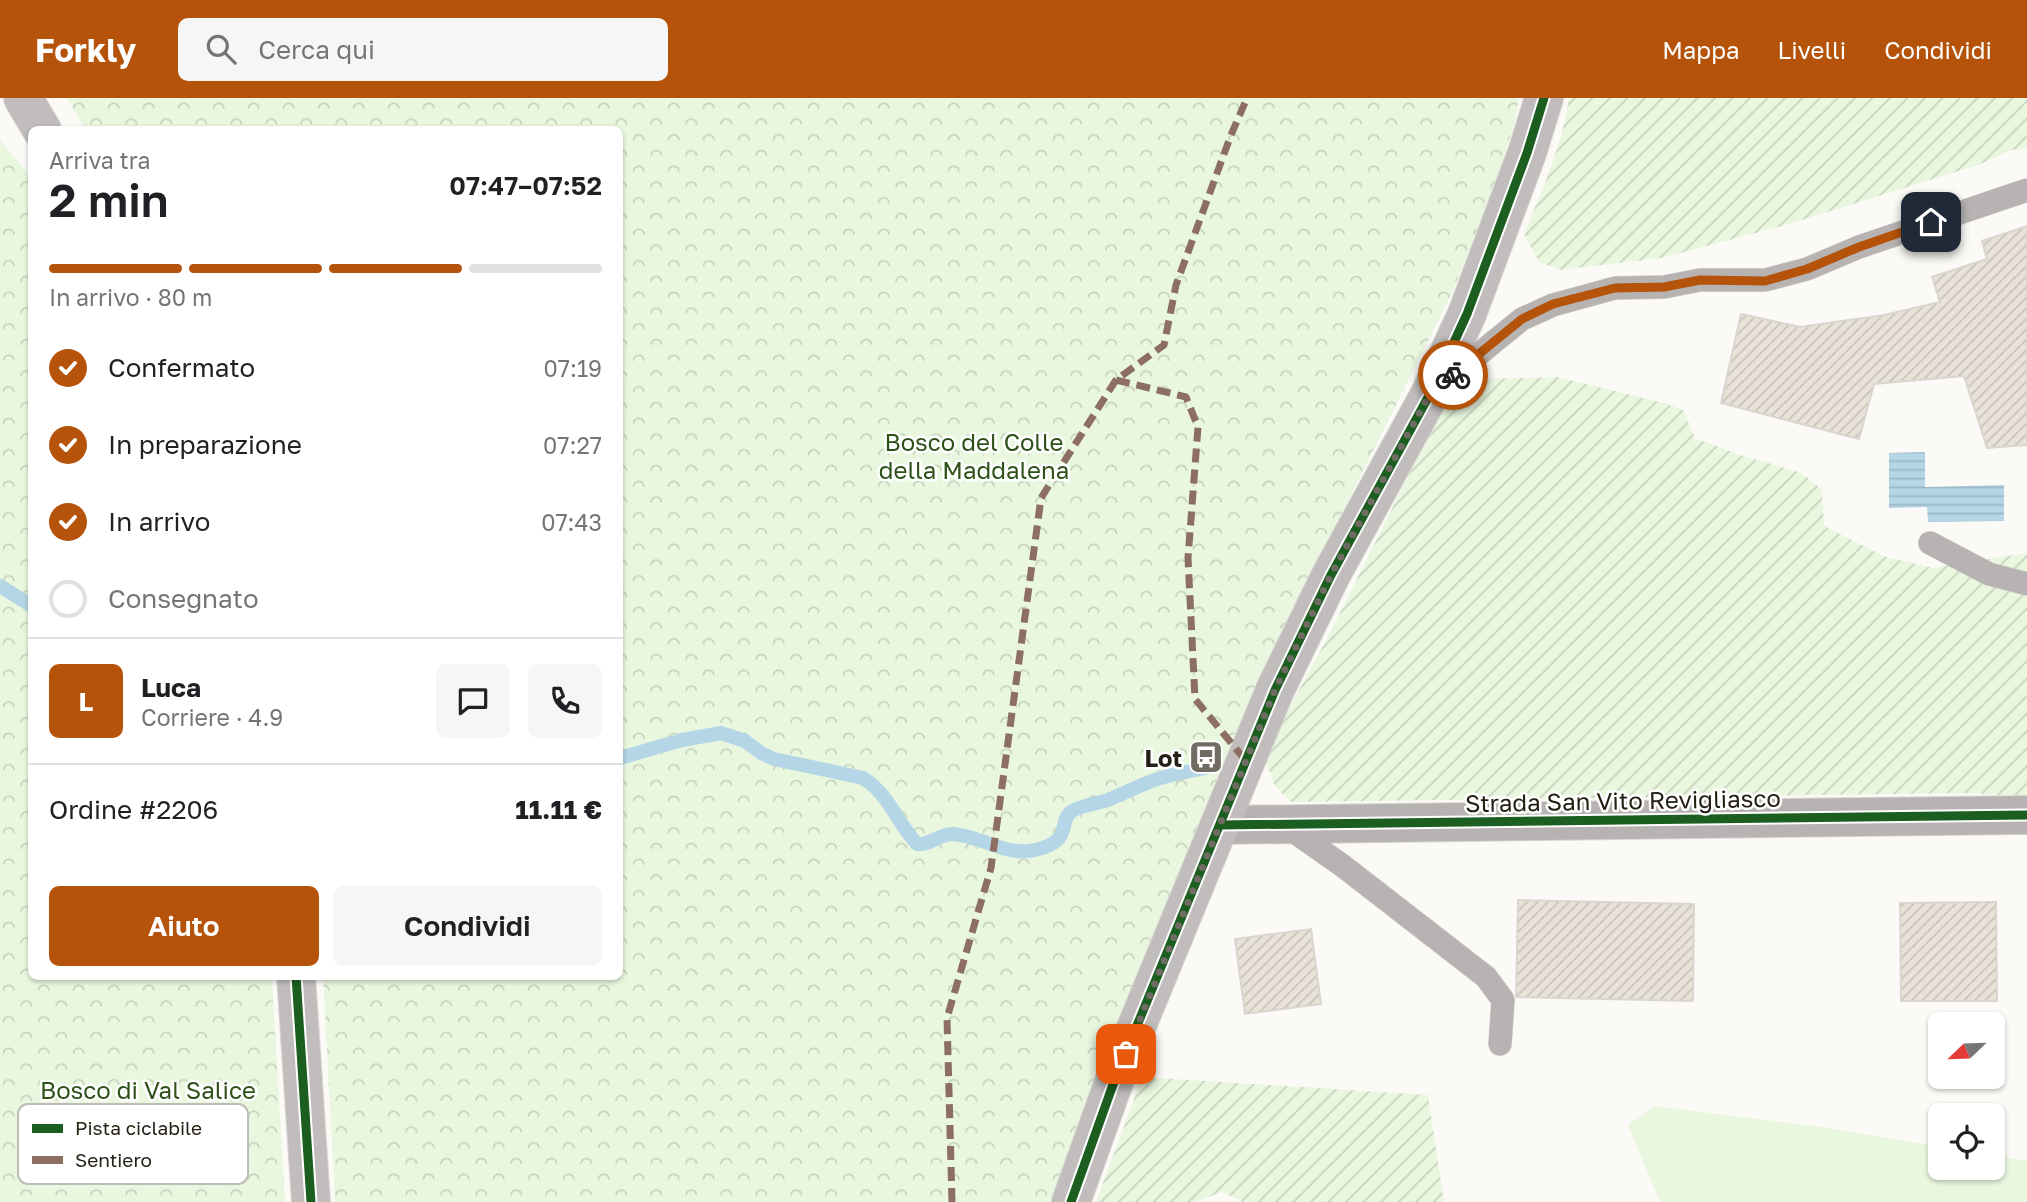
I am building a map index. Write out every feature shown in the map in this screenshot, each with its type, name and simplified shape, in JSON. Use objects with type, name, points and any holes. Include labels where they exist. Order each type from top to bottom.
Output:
[{"type":"street","points":[[23,98],[40,126]]},
{"type":"street","points":[[1071,1202],[1115,1079],[1275,690],[1331,575],[1431,392],[1467,314],[1527,153],[1544,98]]},
{"type":"street","name":"Strada San Vito Revigliasco","points":[[1220,825],[2027,816]]},
{"type":"street","points":[[296,980],[311,1202]]},
{"type":"lane","points":[[1431,392],[1522,319],[1553,304],[1615,288],[1664,287],[1700,280],[1765,281],[1807,269],[1859,247],[2027,190]]},
{"type":"lane","points":[[1930,543],[1990,574],[2027,583]]},
{"type":"lane","points":[[1283,825],[1343,866],[1486,977],[1503,1000],[1500,1044]]},
{"type":"green space","name":"Bosco del Colle della Maddalena","points":[[67,98],[1519,98],[1514,125],[1489,201],[1452,293],[1272,653],[1054,1202],[335,1202],[323,980],[623,980],[623,126],[83,126]]},
{"type":"green space","points":[[1569,98],[2027,98],[2027,148],[2011,150],[1978,165],[1786,225],[1662,258],[1560,270],[1539,262],[1524,234],[1556,150]]},
{"type":"green space","name":"Bosco di Val Salice","points":[[0,140],[28,173],[28,980],[272,980],[285,1202],[0,1202]]},
{"type":"green space","points":[[1557,377],[1683,410],[1695,438],[1740,455],[1802,473],[1822,490],[1824,526],[1886,557],[1933,568],[2027,553],[2027,797],[1974,793],[1291,802],[1275,786],[1266,763],[1280,725],[1330,633],[1445,402],[1482,379]]},
{"type":"green space","points":[[1142,1077],[1428,1095],[1444,1202],[1243,1202],[1222,1192],[1195,1202],[1096,1202]]},
{"type":"green space","points":[[1655,1106],[1822,1127],[1928,1145],[1928,1180],[2005,1180],[2005,1157],[2027,1161],[2027,1202],[1660,1202],[1628,1125]]},
{"type":"water","points":[[1925,452],[1925,487],[2004,485],[2004,521],[1928,522],[1927,507],[1889,508],[1889,453]]},
{"type":"building","points":[[2027,226],[2027,445],[1987,448],[1964,376],[1874,384],[1859,439],[1721,403],[1741,314],[1800,327],[1884,315],[1940,302],[1932,277],[1987,259],[1982,241]]},
{"type":"building","points":[[1518,900],[1694,904],[1693,1001],[1516,997]]},
{"type":"building","points":[[1996,902],[1997,1001],[1901,1001],[1900,903]]},
{"type":"building","points":[[1311,929],[1321,1004],[1245,1014],[1235,939]]},
{"type":"waterway","points":[[0,586],[28,604]]},
{"type":"waterway","points":[[623,757],[682,740],[721,733],[745,741],[774,759],[863,778],[880,792],[917,844],[952,834],[1013,851],[1035,850],[1056,842],[1068,815],[1076,809],[1108,800],[1157,779],[1215,766]]},
{"type":"marked path","points":[[952,1202],[947,1018],[991,868],[1041,498],[1116,380],[1164,345],[1176,285],[1247,98]]},
{"type":"marked path","points":[[1116,380],[1186,397],[1198,427],[1188,558],[1195,699],[1246,761]]},
{"type":"cycle path","points":[[1071,1202],[1115,1079],[1275,690],[1331,575],[1431,392],[1467,314],[1527,153],[1544,98]]},
{"type":"cycle path","points":[[1220,825],[2027,815]]},
{"type":"cycle path","points":[[296,980],[311,1202]]},
{"type":"way so far","points":[[1126,1054],[1275,690],[1331,575],[1431,392],[1453,375]]},
{"type":"place","name":"Lot","points":[[1206,757]]},
{"type":"route","points":[[1453,375],[1522,319],[1553,304],[1615,288],[1664,287],[1700,280],[1765,281],[1807,269],[1859,247],[1931,222]]}]
